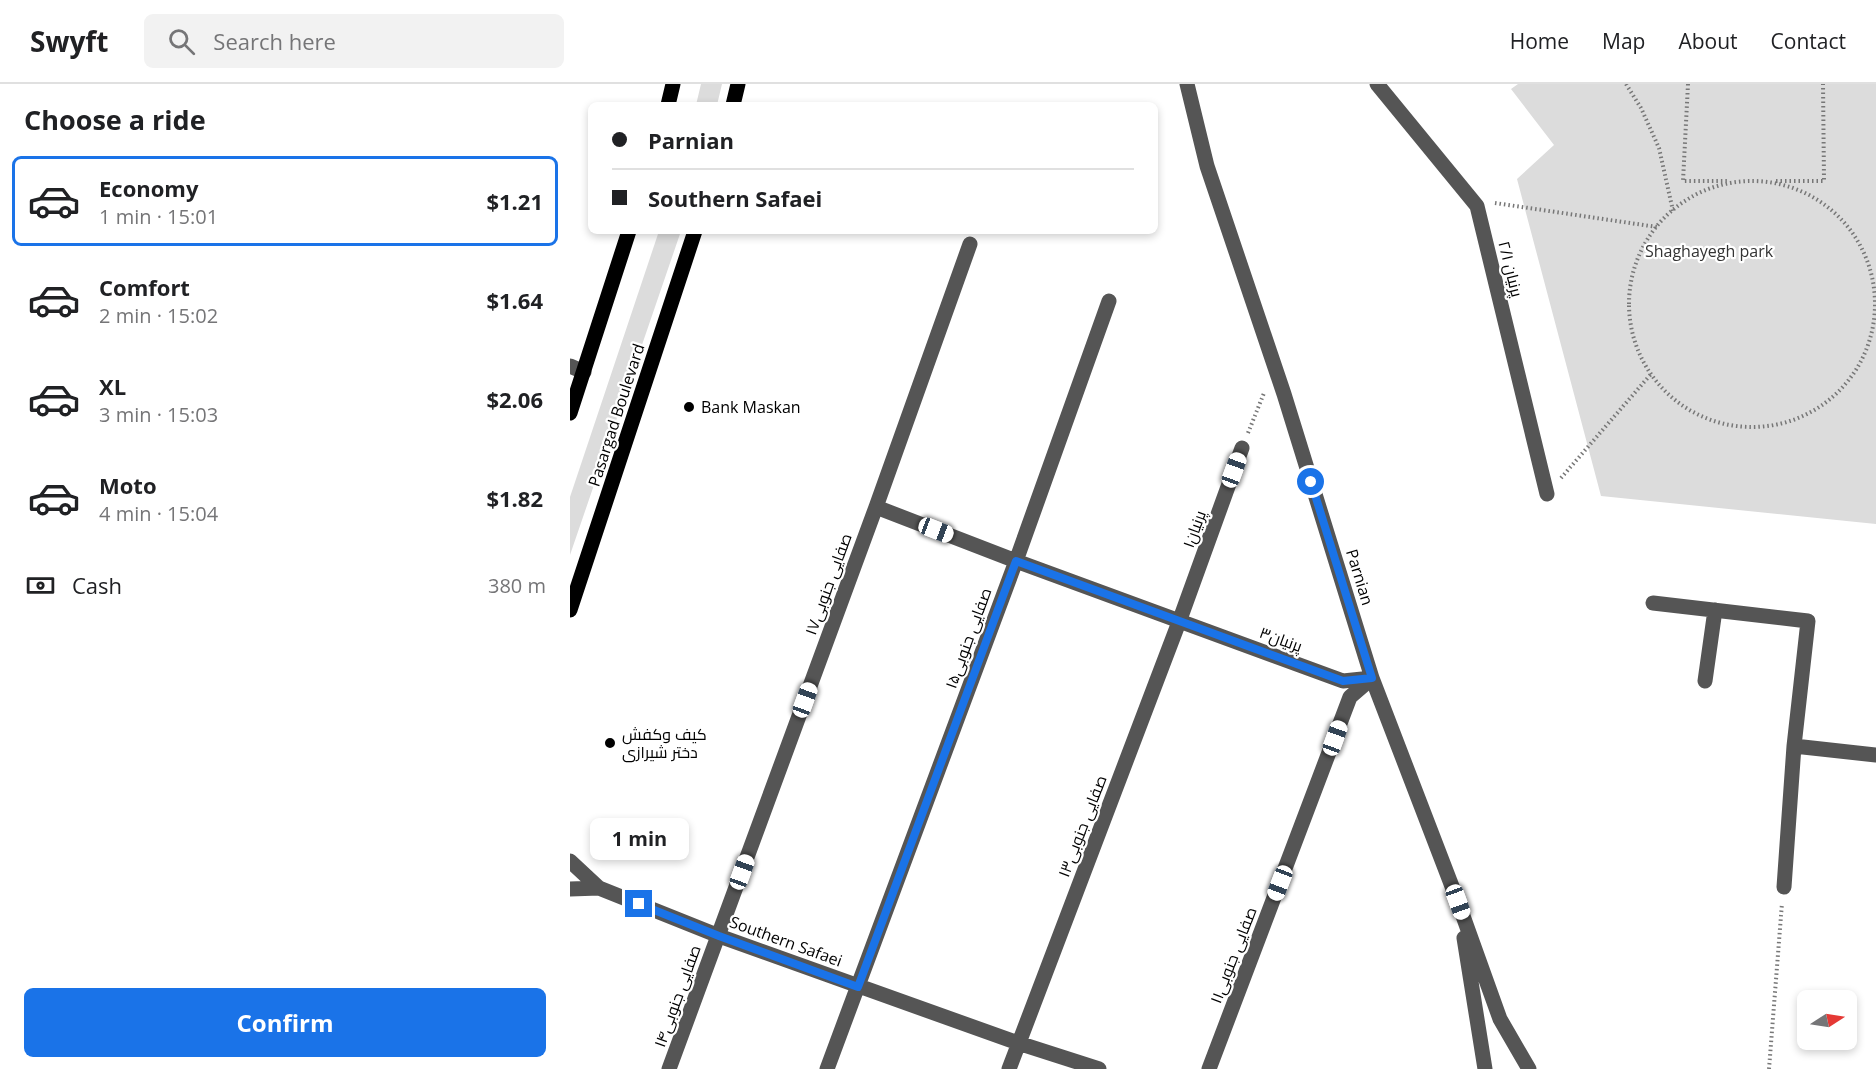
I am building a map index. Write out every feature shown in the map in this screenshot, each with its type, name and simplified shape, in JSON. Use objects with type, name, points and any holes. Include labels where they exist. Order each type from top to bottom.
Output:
[{"type":"main road","points":[[669,102],[673,84]]},
{"type":"main road","points":[[734,102],[738,84]]},
{"type":"main road","points":[[570,413],[577,369],[628,234]]},
{"type":"main road","name":"Pasargad Boulevard","points":[[570,610],[694,234]]},
{"type":"street","name":"Parnian","points":[[1187,84],[1207,166],[1275,366],[1372,678],[1500,1019],[1529,1069]]},
{"type":"street","name":"پرنیان ۲/۱","points":[[1377,84],[1478,206],[1547,494]]},
{"type":"street","name":"صفایی جنوبی۱۷","points":[[719,936],[970,244]]},
{"type":"street","name":"صفایی جنوبی۱۵","points":[[827,1069],[1016,561],[1109,301]]},
{"type":"street","name":"پرنیان۱","points":[[1179,622],[1242,448]]},
{"type":"street","name":"پرنیان۳","points":[[876,507],[1179,622],[1343,681],[1372,678]]},
{"type":"street","points":[[1653,603],[1808,621],[1794,746],[1784,887]]},
{"type":"street","points":[[1705,681],[1715,610]]},
{"type":"street","name":"صفایی جنوبی۱۳","points":[[1009,1069],[1179,622]]},
{"type":"street","name":"صفایی جنوبی۱۱","points":[[1209,1069],[1350,697],[1372,678]]},
{"type":"street","points":[[1794,746],[1876,755]]},
{"type":"street","points":[[570,861],[599,888]]},
{"type":"street","name":"Southern Safaei","points":[[599,888],[719,936],[858,987],[1100,1069]]},
{"type":"street","points":[[570,889],[599,888]]},
{"type":"street","points":[[1458,902],[1485,1069]]},
{"type":"street","name":"صفایی جنوبی۱۴","points":[[669,1069],[719,936]]},
{"type":"path","points":[[1626,84],[1641,108],[1659,148],[1673,211]]},
{"type":"path","points":[[1688,84],[1683,181],[1824,181],[1823,84]]},
{"type":"path","points":[[1733,181],[1695,194],[1663,218],[1640,251],[1629,290],[1631,330],[1646,367],[1671,398],[1706,420],[1747,429],[1788,423],[1826,405],[1854,375],[1871,337],[1875,296],[1865,255],[1842,220],[1811,196],[1773,181]]},
{"type":"path","points":[[1473,200],[1658,227]]},
{"type":"path","points":[[1242,448],[1275,366]]},
{"type":"path","points":[[1547,494],[1651,374]]},
{"type":"path","points":[[1769,1069],[1784,887]]},
{"type":"green space","points":[[701,84],[722,84],[718,102],[697,102]]},
{"type":"green space","name":"Shaghayegh park","points":[[1518,84],[1876,84],[1876,524],[1601,496],[1517,179],[1554,145],[1511,89]]},
{"type":"green space","points":[[658,234],[680,234],[570,555],[570,497]]},
{"type":"place","name":"Bank Maskan","points":[[689,407]]},
{"type":"place","name":"کیف وکفش دختر شیرازی","points":[[610,743]]},
{"type":"route","points":[[639,904],[858,987],[1016,561],[1343,681],[1372,678],[1311,482]]}]
